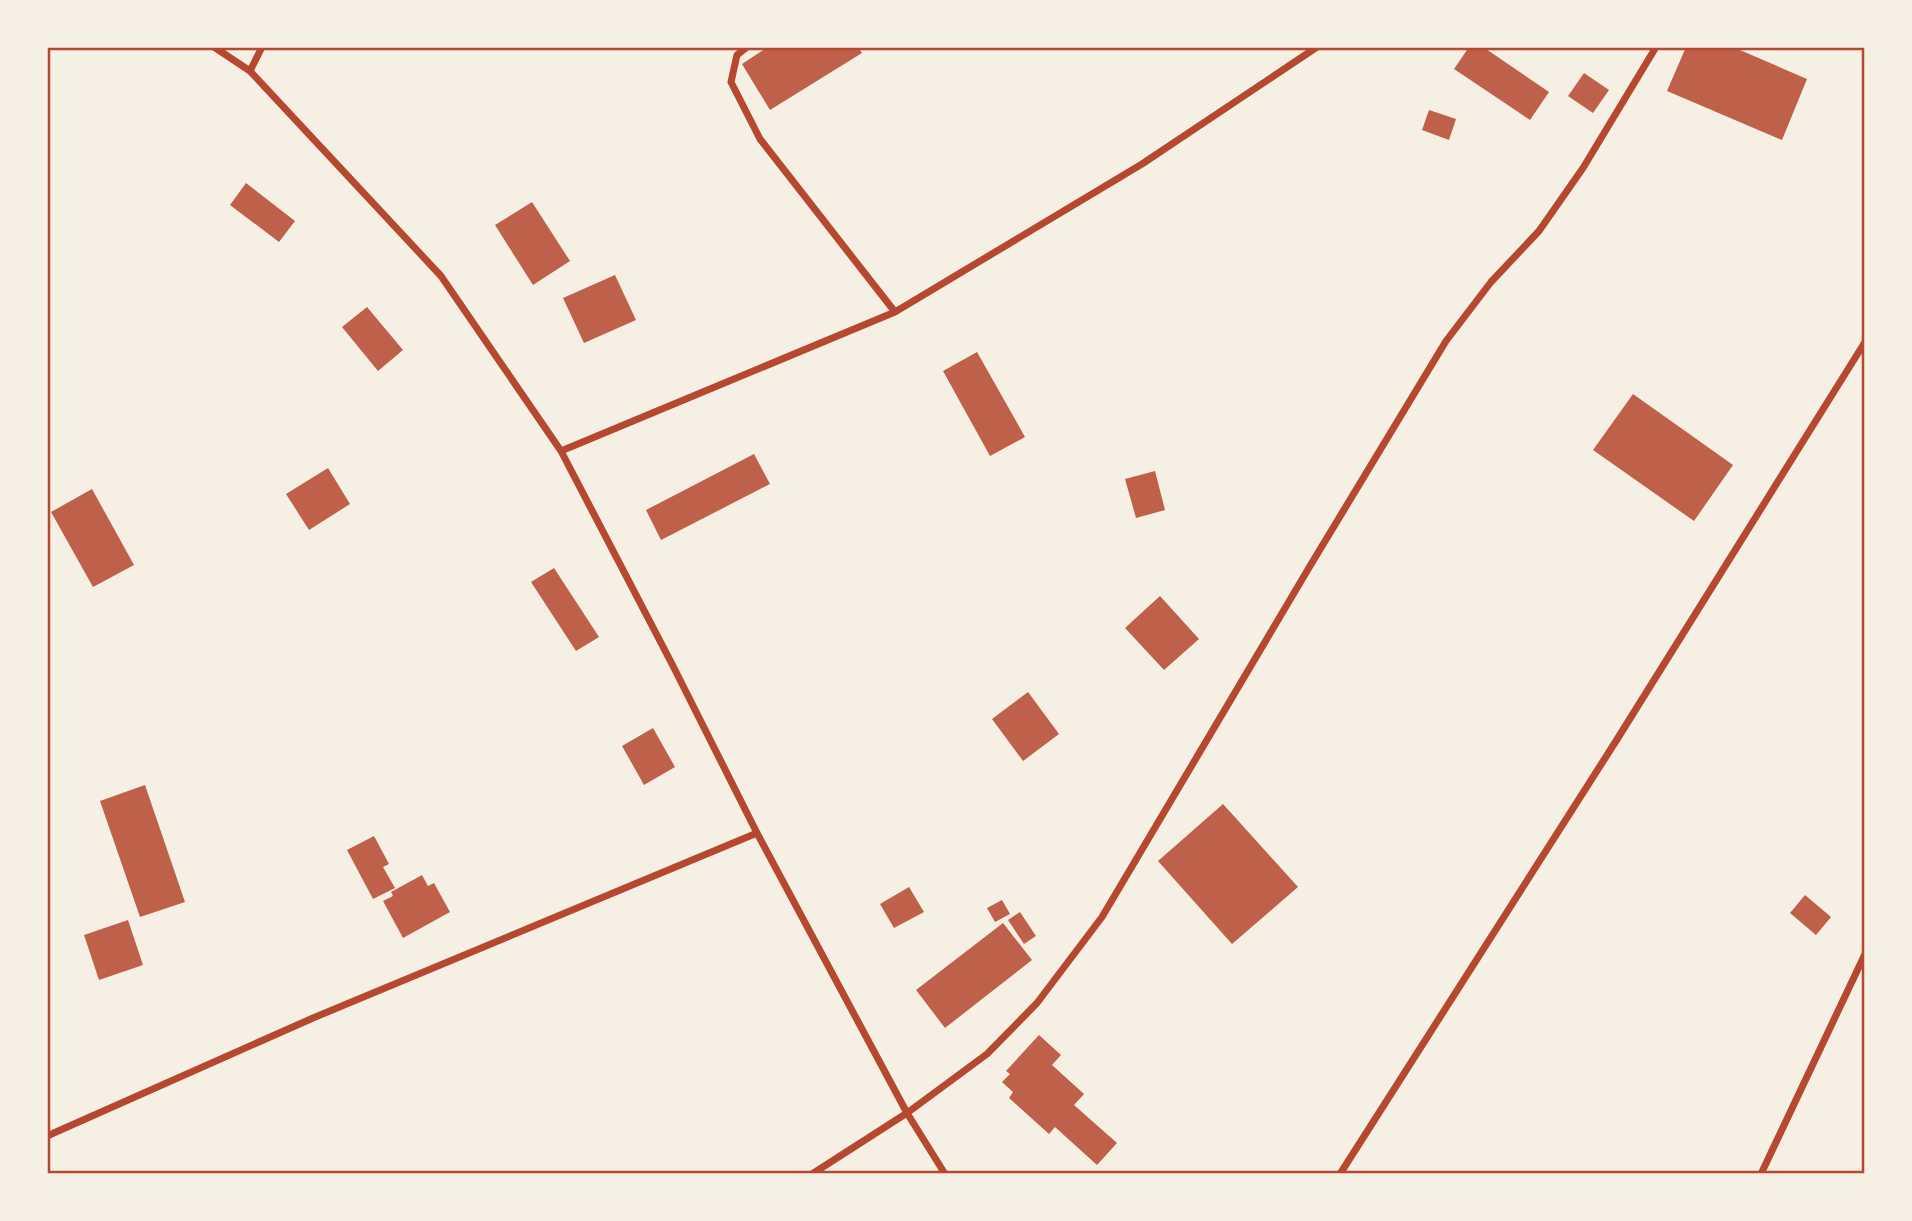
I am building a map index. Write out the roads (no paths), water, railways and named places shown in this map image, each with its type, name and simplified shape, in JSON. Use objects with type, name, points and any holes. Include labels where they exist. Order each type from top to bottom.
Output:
[{"type":"street","points":[[214,47],[250,71],[441,276],[561,451],[757,833],[907,1113],[945,1174]]},
{"type":"street","points":[[250,71],[262,47]]},
{"type":"street","points":[[747,47],[737,55],[731,82],[760,139],[895,313]]},
{"type":"street","points":[[561,451],[895,313],[1142,164],[1317,47]]},
{"type":"street","points":[[812,1174],[907,1113],[987,1055],[1037,1003],[1102,917],[1446,341],[1491,282],[1546,221],[1583,168],[1656,47]]},
{"type":"street","points":[[1340,1174],[1616,741],[1865,342]]},
{"type":"street","points":[[47,1136],[313,1018],[757,833]]},
{"type":"street","points":[[1761,1174],[1865,954]]}]
